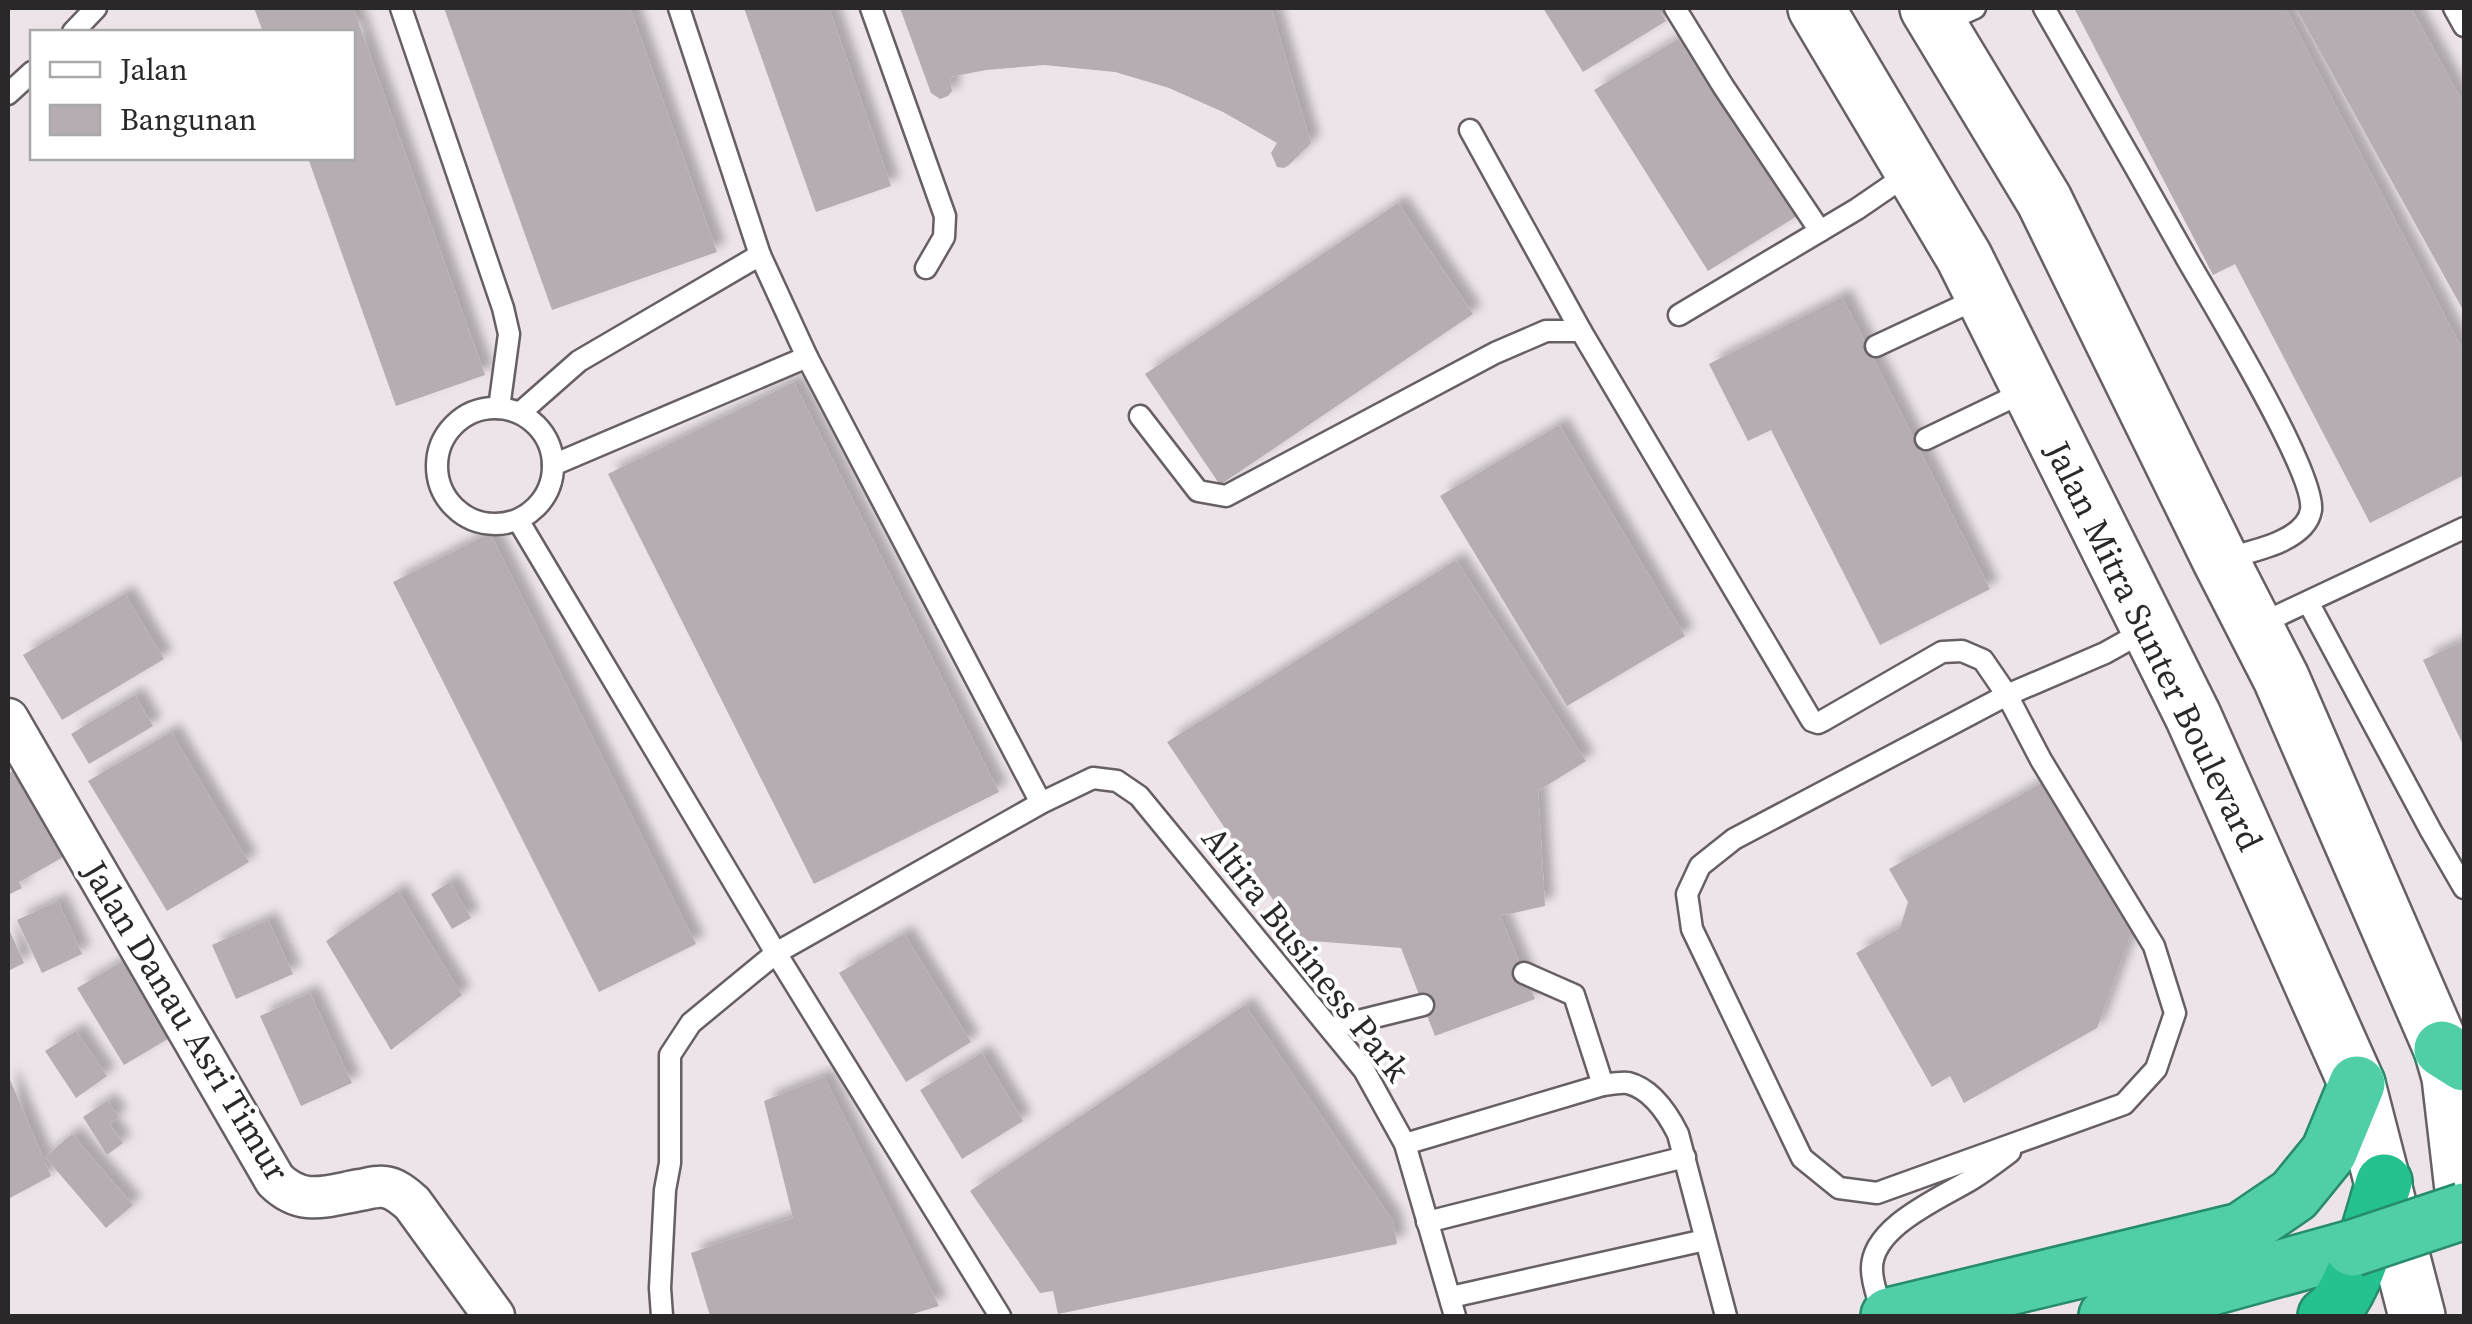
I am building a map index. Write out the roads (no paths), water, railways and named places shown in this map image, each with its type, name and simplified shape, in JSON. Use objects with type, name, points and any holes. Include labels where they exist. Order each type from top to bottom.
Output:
[{"type":"highway","points":[[1886,1316],[2241,1231],[2294,1195],[2329,1152],[2357,1084]]},
{"type":"highway","points":[[2326,1316],[2334,1311],[2358,1266],[2384,1182]]},
{"type":"highway","points":[[2107,1316],[2354,1248],[2464,1211]]},
{"type":"main road","name":"Jalan Mitra Sunter Boulevard","points":[[1816,8],[1964,257],[2201,733],[2357,1084],[2416,1316]]},
{"type":"main road","points":[[1947,13],[2281,678],[2455,1071],[2464,1198]]},
{"type":"street","name":"Jalan Danau Asri Timur","points":[[8,718],[275,1180],[299,1198],[382,1186],[396,1190],[412,1202],[494,1316]]},
{"type":"lane","points":[[75,30],[96,8]]},
{"type":"lane","points":[[401,8],[506,321],[509,334],[499,408]]},
{"type":"lane","points":[[679,8],[760,254],[807,358],[1041,803]]},
{"type":"lane","points":[[871,8],[946,216],[944,237],[926,268]]},
{"type":"lane","points":[[1675,8],[1820,231]]},
{"type":"lane","points":[[2044,8],[2261,388],[2308,486],[2312,508],[2296,535],[2220,560]]},
{"type":"lane","points":[[2454,8],[2464,26]]},
{"type":"lane","points":[[8,94],[30,74]]},
{"type":"lane","points":[[1470,130],[1581,331],[1812,720],[1824,720],[1942,652],[1962,651],[1984,660],[2006,695],[2041,760],[2154,946],[2174,1013],[2156,1069],[2124,1104],[1876,1193],[1839,1188],[1802,1158],[1692,928],[1687,894],[1700,866],[1734,839],[2006,695],[2104,653],[2150,628]]},
{"type":"lane","points":[[1678,315],[1913,171]]},
{"type":"lane","points":[[520,412],[579,361],[760,254]]},
{"type":"lane","points":[[1876,346],[1983,296]]},
{"type":"lane","points":[[1140,416],[1198,490],[1226,496],[1494,354],[1546,331],[1581,331]]},
{"type":"lane","points":[[553,465],[807,358]]},
{"type":"lane","points":[[1926,438],[2030,389]]},
{"type":"lane","points":[[499,408],[520,412],[538,427],[552,452],[553,465],[550,485],[535,509],[518,520],[492,525],[466,517],[446,498],[436,472],[439,449],[449,430],[477,410],[499,408]]},
{"type":"lane","points":[[518,520],[776,953],[1000,1316]]},
{"type":"lane","points":[[2254,626],[2464,528]]},
{"type":"lane","points":[[2308,602],[2464,888]]},
{"type":"lane","name":"Altira Business Park","points":[[662,1316],[665,1190],[670,1162],[670,1056],[691,1023],[776,953],[1041,803],[1093,778],[1117,781],[1139,796],[1364,1070],[1405,1144],[1453,1307]]},
{"type":"lane","points":[[1524,973],[1574,995],[1603,1085]]},
{"type":"lane","points":[[1330,1028],[1423,1005]]},
{"type":"lane","points":[[1405,1144],[1603,1085],[1627,1083],[1648,1094],[1666,1110],[1678,1134],[1726,1316]]},
{"type":"lane","points":[[1886,1316],[1872,1270],[1876,1250],[1889,1232],[1976,1177],[2028,1138]]},
{"type":"lane","points":[[1427,1222],[1684,1157]]},
{"type":"lane","points":[[1453,1307],[1705,1240]]}]
